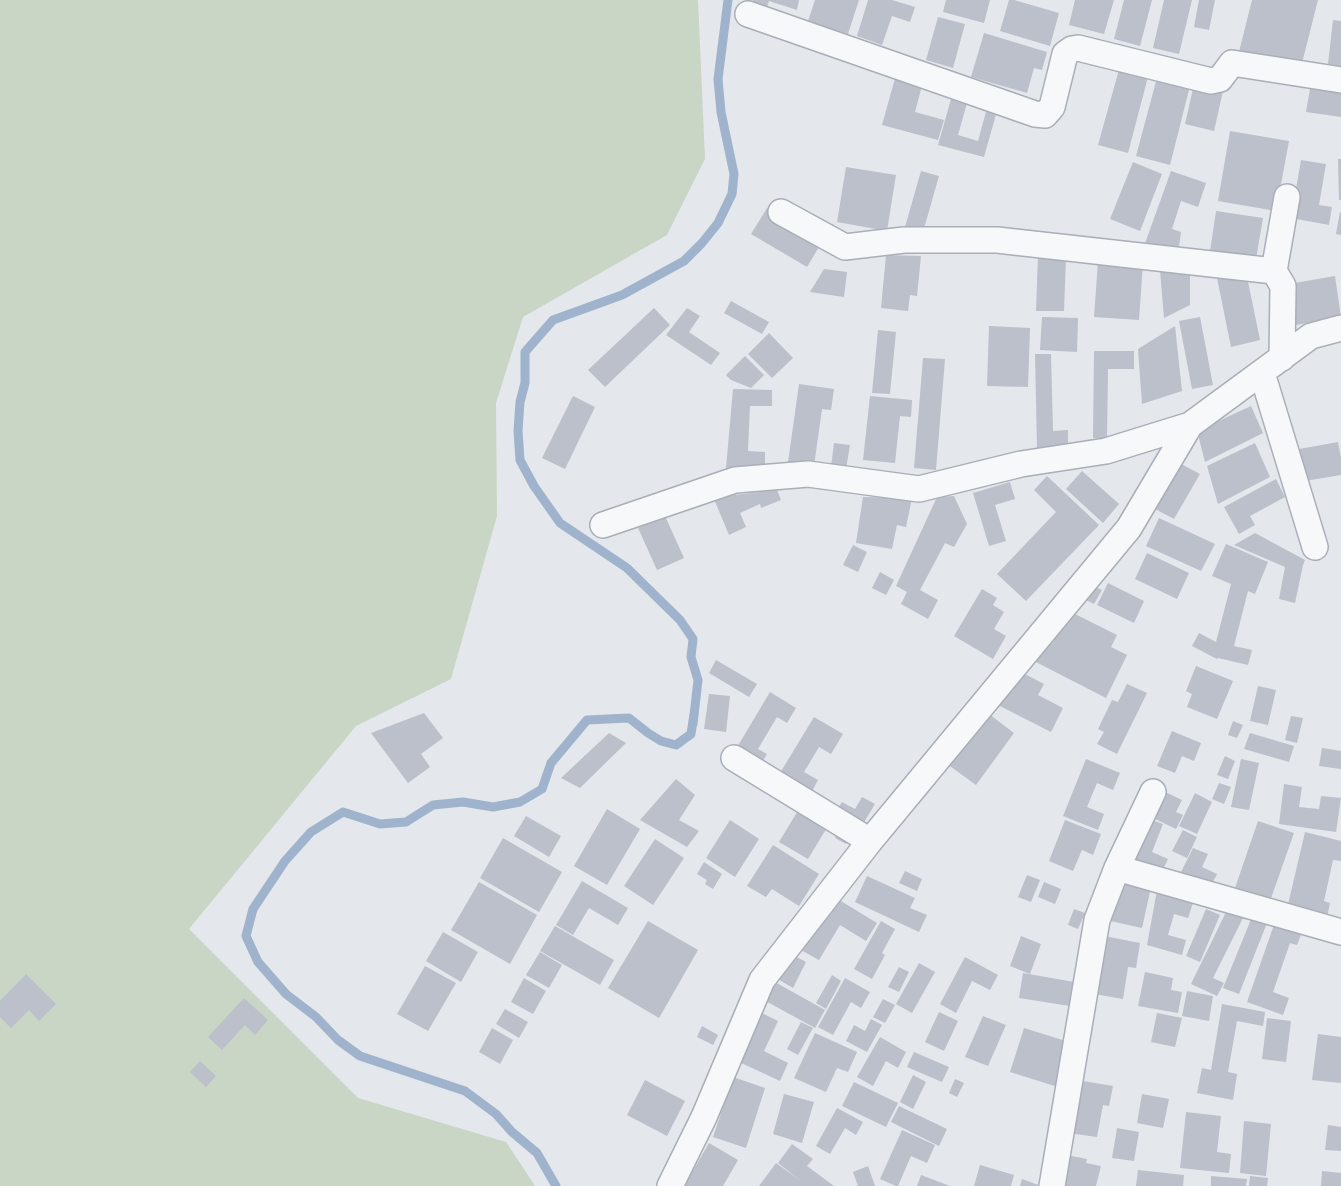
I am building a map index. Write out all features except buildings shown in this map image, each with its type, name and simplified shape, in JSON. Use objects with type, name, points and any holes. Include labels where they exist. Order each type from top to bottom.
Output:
[{"type":"street","points":[[748,14],[1035,114],[1045,115],[1052,107],[1065,54],[1072,49],[1078,48],[1211,81],[1220,79],[1232,63],[1341,80]]},
{"type":"street","points":[[1282,358],[1283,286],[1274,271],[1287,197]]},
{"type":"street","points":[[781,212],[846,247],[904,240],[997,240],[1274,271]]},
{"type":"street","points":[[602,525],[735,480],[808,474],[919,489],[1021,464],[1106,451],[1190,425],[1311,336],[1341,328]]},
{"type":"street","points":[[1262,372],[1316,547]]},
{"type":"street","points":[[670,1186],[704,1117],[762,980],[870,841],[1129,528],[1190,425]]},
{"type":"street","points":[[734,758],[870,841]]},
{"type":"street","points":[[1052,1186],[1097,920],[1117,868],[1152,792]]},
{"type":"street","points":[[1117,868],[1341,932]]},
{"type":"green space","points":[[0,0],[698,0],[705,159],[667,235],[523,317],[496,403],[497,516],[451,679],[356,726],[189,929],[358,1098],[506,1142],[535,1186],[0,1186]]},
{"type":"waterway","points":[[556,1186],[537,1153],[512,1132],[496,1114],[465,1091],[360,1056],[338,1040],[316,1017],[286,994],[258,962],[246,936],[253,909],[285,861],[311,832],[343,812],[380,824],[406,822],[433,805],[463,802],[493,807],[520,802],[542,789],[551,763],[587,720],[629,718],[661,741],[676,745],[691,734],[698,680],[691,657],[693,639],[680,620],[627,568],[560,523],[534,486],[520,460],[518,431],[520,402],[525,383],[525,352],[553,320],[622,295],[684,261],[718,223],[732,194],[734,174],[721,112],[718,79],[728,0]]}]
